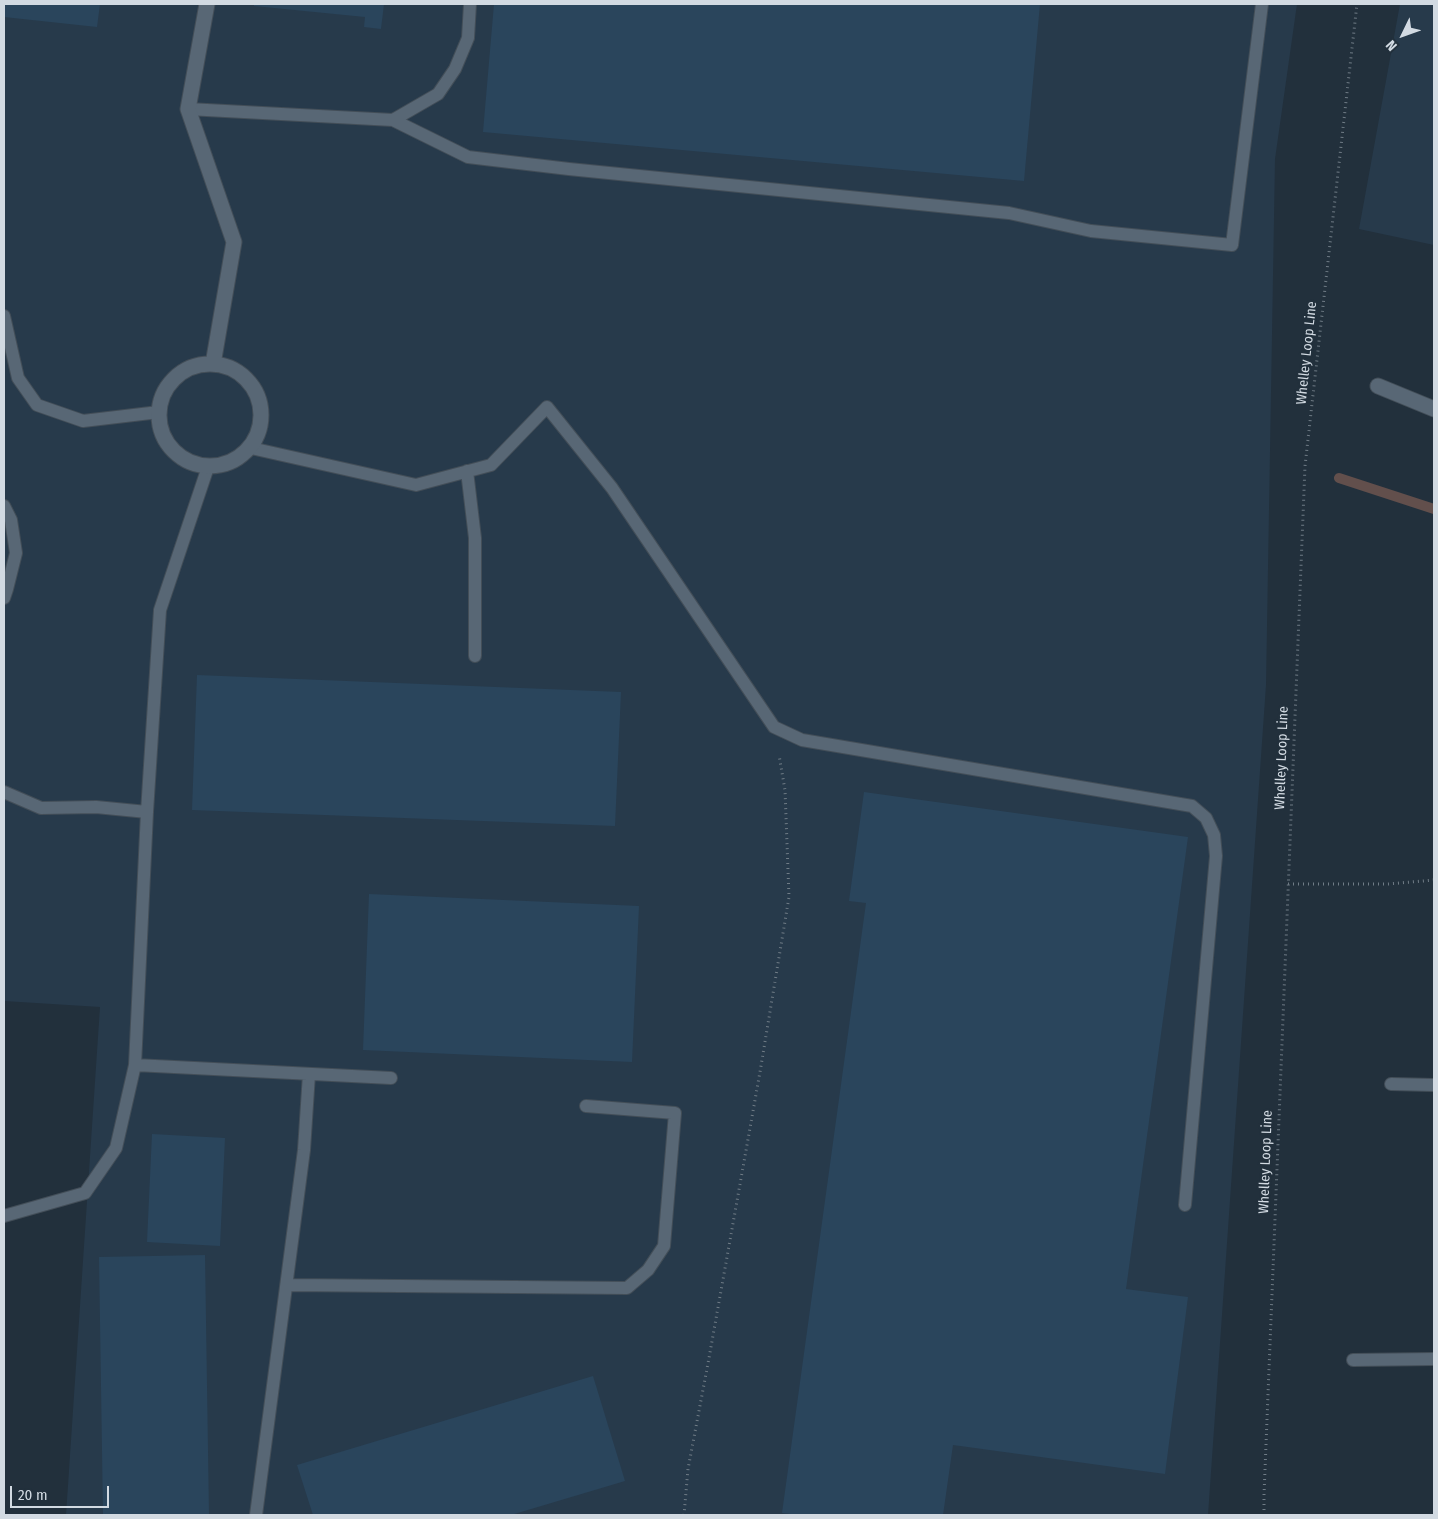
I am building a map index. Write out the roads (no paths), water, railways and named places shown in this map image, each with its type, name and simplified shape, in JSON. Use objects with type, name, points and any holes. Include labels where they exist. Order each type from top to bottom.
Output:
[{"type":"street","points":[[207,4],[188,109],[234,242],[213,364]]},
{"type":"street","points":[[213,364],[229,367],[243,375],[254,387],[260,402],[262,418],[259,434],[250,448],[239,459],[224,465],[208,467],[192,464],[178,456],[167,444],[160,429],[159,412],[162,396],[176,377],[197,365],[213,364]]},
{"type":"street","points":[[1378,386],[1434,409]]},
{"type":"lane","points":[[392,120],[438,94],[455,69],[468,38],[470,4]]},
{"type":"lane","points":[[188,109],[392,120],[468,157],[1009,214],[1091,231],[1232,245],[1262,4]]},
{"type":"lane","points":[[4,316],[18,378],[37,405],[83,421],[159,412]]},
{"type":"lane","points":[[250,448],[416,485],[491,465],[547,407],[612,488],[774,727],[802,740],[1192,806],[1206,818],[1214,835],[1216,856],[1185,1206]]},
{"type":"lane","points":[[4,1216],[85,1193],[116,1148],[135,1066],[147,812],[160,610],[208,467]]},
{"type":"lane","points":[[467,471],[475,538],[475,656]]},
{"type":"lane","points":[[4,506],[11,520],[16,553],[8,589],[4,598]]},
{"type":"lane","points":[[4,792],[41,808],[96,808],[147,812]]},
{"type":"lane","points":[[135,1066],[391,1078]]},
{"type":"lane","points":[[256,1515],[304,1150],[309,1074]]},
{"type":"lane","points":[[1391,1084],[1434,1085]]},
{"type":"lane","points":[[287,1285],[628,1288],[648,1270],[664,1246],[675,1113],[586,1106]]},
{"type":"lane","points":[[1353,1360],[1434,1359]]},
{"type":"waterway","points":[[1339,478],[1434,509]]}]
